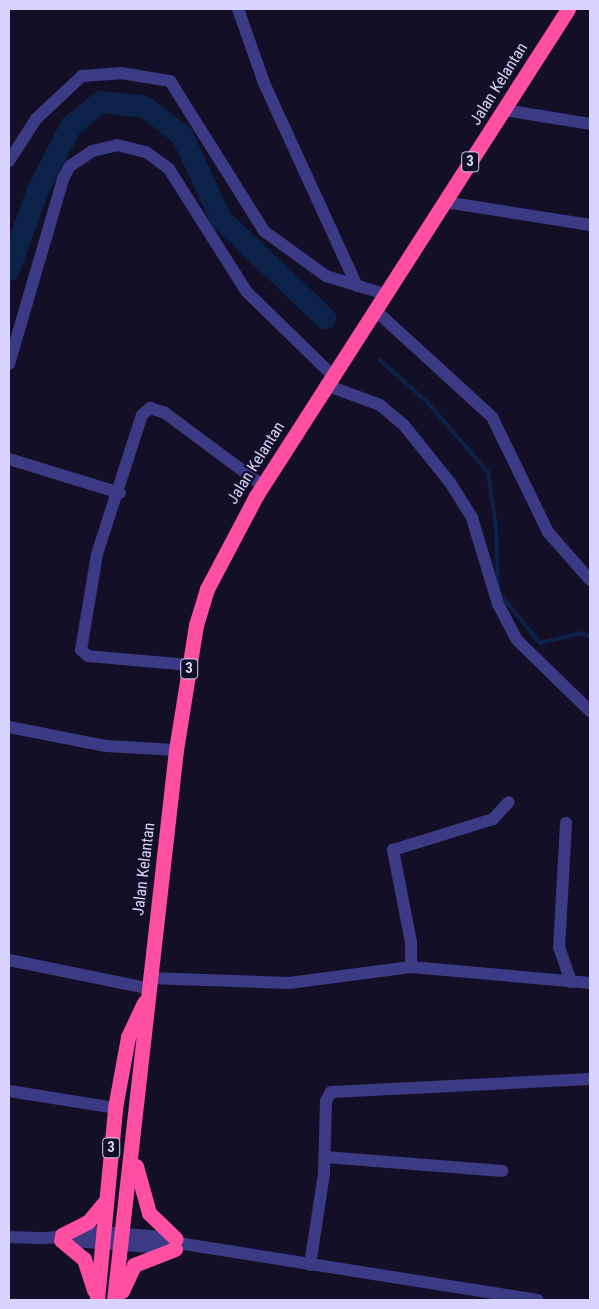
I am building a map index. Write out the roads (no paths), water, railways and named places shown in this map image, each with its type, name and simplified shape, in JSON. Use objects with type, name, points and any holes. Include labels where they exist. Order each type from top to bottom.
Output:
[{"type":"highway","name":"Jalan Kelantan","points":[[114,1300],[148,1034],[147,989],[176,750],[190,665],[207,589],[223,551],[262,485],[568,9]]},
{"type":"highway","name":"Jalan Kelantan","points":[[97,1300],[115,1108],[128,1037],[147,989]]},
{"type":"highway","points":[[119,1300],[134,1265],[179,1244],[153,1221],[144,1202],[134,1140]]},
{"type":"highway","points":[[97,1300],[84,1259],[60,1237],[88,1222],[106,1201]]},
{"type":"street","points":[[238,9],[264,84],[357,286]]},
{"type":"street","points":[[9,161],[36,119],[82,76],[121,73],[170,82],[264,231],[304,263],[357,286],[385,294]]},
{"type":"street","points":[[504,110],[590,124]]},
{"type":"street","points":[[9,364],[63,179],[70,166],[92,151],[117,145],[146,152],[169,169],[246,291],[331,377],[380,405],[403,424],[472,518],[498,604],[516,640],[590,711]]},
{"type":"street","points":[[445,202],[590,225]]},
{"type":"street","points":[[373,312],[492,417],[548,532],[590,580]]},
{"type":"street","points":[[190,665],[88,656],[81,650],[96,561],[120,493],[142,415],[150,408],[165,414],[262,485]]},
{"type":"street","points":[[9,459],[120,493]]},
{"type":"street","points":[[9,727],[106,746],[176,750]]},
{"type":"street","points":[[411,968],[411,942],[392,850],[493,819],[509,802]]},
{"type":"street","points":[[566,823],[559,947],[571,982]]},
{"type":"street","points":[[9,960],[147,989],[289,982],[411,968],[590,983]]},
{"type":"street","points":[[310,1265],[325,1157],[326,1101],[335,1091],[431,1090],[590,1079]]},
{"type":"street","points":[[9,1091],[115,1108]]},
{"type":"street","points":[[325,1157],[502,1171]]},
{"type":"street","points":[[9,1237],[102,1238],[179,1244],[538,1300]]},
{"type":"waterway","points":[[9,270],[38,190],[71,126],[101,102],[145,107],[182,135],[221,219],[325,318]]},
{"type":"waterway","points":[[380,360],[427,402],[488,472],[496,527],[498,585]]},
{"type":"waterway","points":[[500,594],[540,643],[581,633],[590,637]]}]
